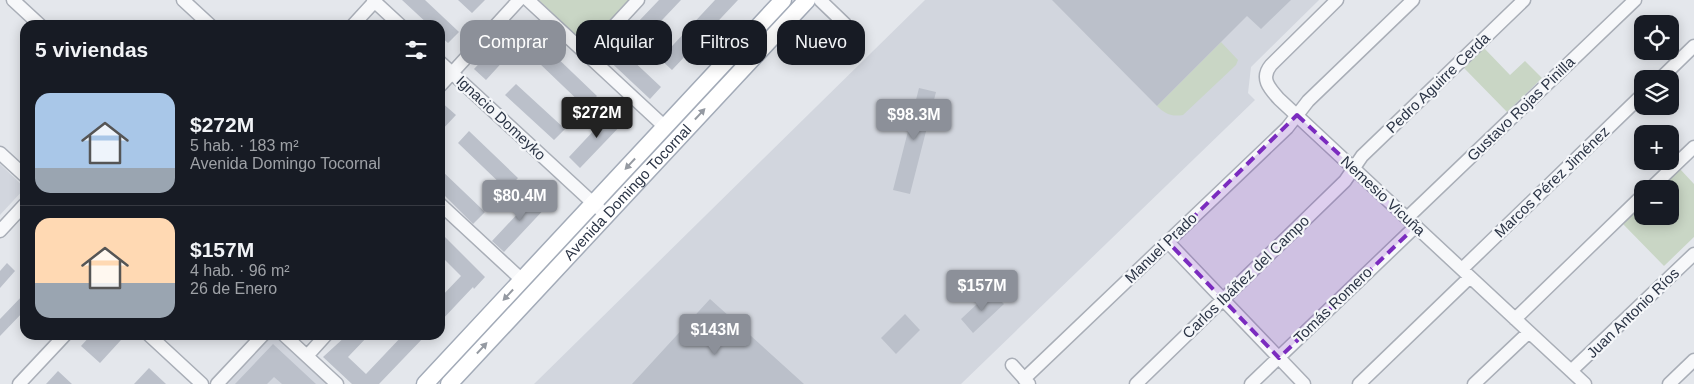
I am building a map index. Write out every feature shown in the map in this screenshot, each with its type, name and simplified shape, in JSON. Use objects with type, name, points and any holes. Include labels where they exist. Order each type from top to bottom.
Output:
[{"type":"main road","name":"Avenida Domingo Tocornal","points":[[425,384],[783,0]]},
{"type":"main road","name":"Avenida Domingo Tocornal","points":[[449,384],[807,0]]},
{"type":"street","points":[[14,0],[35,20]]},
{"type":"street","points":[[183,0],[205,20]]},
{"type":"street","points":[[445,81],[519,0]]},
{"type":"street","points":[[528,0],[576,45]]},
{"type":"street","points":[[619,20],[638,0]]},
{"type":"street","points":[[820,0],[841,20]]},
{"type":"street","name":"Nemesio Vicuña","points":[[1337,0],[1267,69],[1265,79],[1267,84],[1297,115],[1585,384]]},
{"type":"street","name":"Manuel Prado","points":[[1027,381],[1287,128],[1308,101],[1413,0]]},
{"type":"street","name":"Pedro Aguirre Cerda","points":[[1354,168],[1368,151],[1524,0]]},
{"type":"street","name":"Gustavo Rojas Pinilla","points":[[1412,222],[1635,0]]},
{"type":"street","points":[[358,20],[375,1],[395,20]]},
{"type":"street","points":[[1669,70],[1694,46]]},
{"type":"street","points":[[598,65],[665,127]]},
{"type":"street","name":"Ignacio Domeyko","points":[[445,67],[606,215]]},
{"type":"street","name":"Marcos Pérez Jiménez","points":[[1359,384],[1634,103]]},
{"type":"street","points":[[1659,180],[1694,147]]},
{"type":"street","points":[[0,152],[20,171]]},
{"type":"street","name":"Carlos Ibáñez del Campo","points":[[1136,384],[1345,181],[1354,168]]},
{"type":"street","points":[[1515,319],[1634,204]]},
{"type":"street","points":[[0,231],[20,209]]},
{"type":"street","points":[[445,212],[522,280]]},
{"type":"street","name":"Tomás Romero","points":[[1251,384],[1279,358],[1412,222]]},
{"type":"street","points":[[1168,242],[1304,384]]},
{"type":"street","name":"Juan Antonio Ríos","points":[[1571,371],[1694,254]]},
{"type":"street","points":[[1474,384],[1529,332]]},
{"type":"street","points":[[19,384],[60,340]]},
{"type":"street","points":[[154,340],[202,384]]},
{"type":"street","points":[[217,384],[258,340]]},
{"type":"street","points":[[289,340],[336,384]]},
{"type":"street","points":[[307,356],[321,340]]},
{"type":"street","points":[[1669,384],[1694,360]]},
{"type":"street","points":[[1012,365],[1027,381]]},
{"type":"highlighted area","points":[[1297,115],[1416,226],[1279,358],[1168,242]]},
{"type":"shaded area","points":[[925,0],[1319,0],[1251,67],[1248,93],[1255,100],[961,384],[534,384],[859,65],[865,65],[865,59]]},
{"type":"shaded area","points":[[0,164],[20,183],[20,193],[0,215]]},
{"type":"shaded area","points":[[265,340],[283,340],[330,384],[225,384]]},
{"type":"green space","points":[[539,0],[631,0],[612,20],[576,20],[576,35],[566,26],[566,20],[560,20]]},
{"type":"green space","points":[[1221,42],[1238,60],[1236,65],[1183,115],[1175,116],[1169,114],[1157,106]]},
{"type":"green space","points":[[1484,48],[1510,75],[1525,61],[1542,78],[1507,112],[1464,68]]},
{"type":"green space","points":[[1679,170],[1694,184],[1694,237],[1664,266],[1623,224],[1634,213],[1634,225],[1679,225],[1679,180],[1668,180]]},
{"type":"building","points":[[402,0],[425,0],[459,32],[448,43],[445,40],[445,20],[424,20]]},
{"type":"building","points":[[458,0],[485,0],[472,13]]},
{"type":"building","points":[[659,0],[681,0],[662,20],[640,20]]},
{"type":"building","points":[[715,0],[738,0],[719,20],[696,20]]},
{"type":"building","points":[[1052,0],[1291,0],[1261,29],[1247,16],[1157,106]]},
{"type":"building","points":[[682,35],[682,59],[672,70],[667,65],[672,65],[672,46]]},
{"type":"building","points":[[478,65],[500,65],[486,80],[474,69]]},
{"type":"building","points":[[541,65],[565,65],[597,96],[586,108]]},
{"type":"building","points":[[614,65],[638,65],[661,87],[650,99]]},
{"type":"building","points":[[516,84],[565,129],[554,140],[505,95]]},
{"type":"building","points":[[919,88],[936,92],[910,194],[893,190]]},
{"type":"building","points":[[445,105],[456,115],[445,127]]},
{"type":"building","points":[[613,110],[625,121],[580,168],[569,157]]},
{"type":"building","points":[[469,131],[518,178],[507,190],[458,143]]},
{"type":"building","points":[[445,174],[485,212],[473,224],[445,196]]},
{"type":"building","points":[[537,193],[549,204],[504,252],[492,241]]},
{"type":"building","points":[[445,237],[485,277],[445,317],[445,293],[461,276],[445,260]]},
{"type":"building","points":[[7,263],[15,271],[0,288],[0,271]]},
{"type":"building","points":[[991,291],[1004,304],[973,333],[961,319]]},
{"type":"building","points":[[20,298],[20,315],[0,336],[0,319]]},
{"type":"building","points":[[710,299],[740,326],[804,384],[632,384]]},
{"type":"building","points":[[905,314],[920,330],[896,354],[881,338]]},
{"type":"building","points":[[86,340],[121,340],[100,363],[81,346]]},
{"type":"building","points":[[342,340],[364,340],[348,357],[366,374],[398,340],[421,340],[379,384],[352,384],[323,357]]},
{"type":"building","points":[[273,344],[316,384],[282,384],[274,377],[267,384],[235,384]]},
{"type":"building","points":[[149,368],[166,384],[134,384]]},
{"type":"building","points":[[58,371],[72,384],[46,384]]}]
